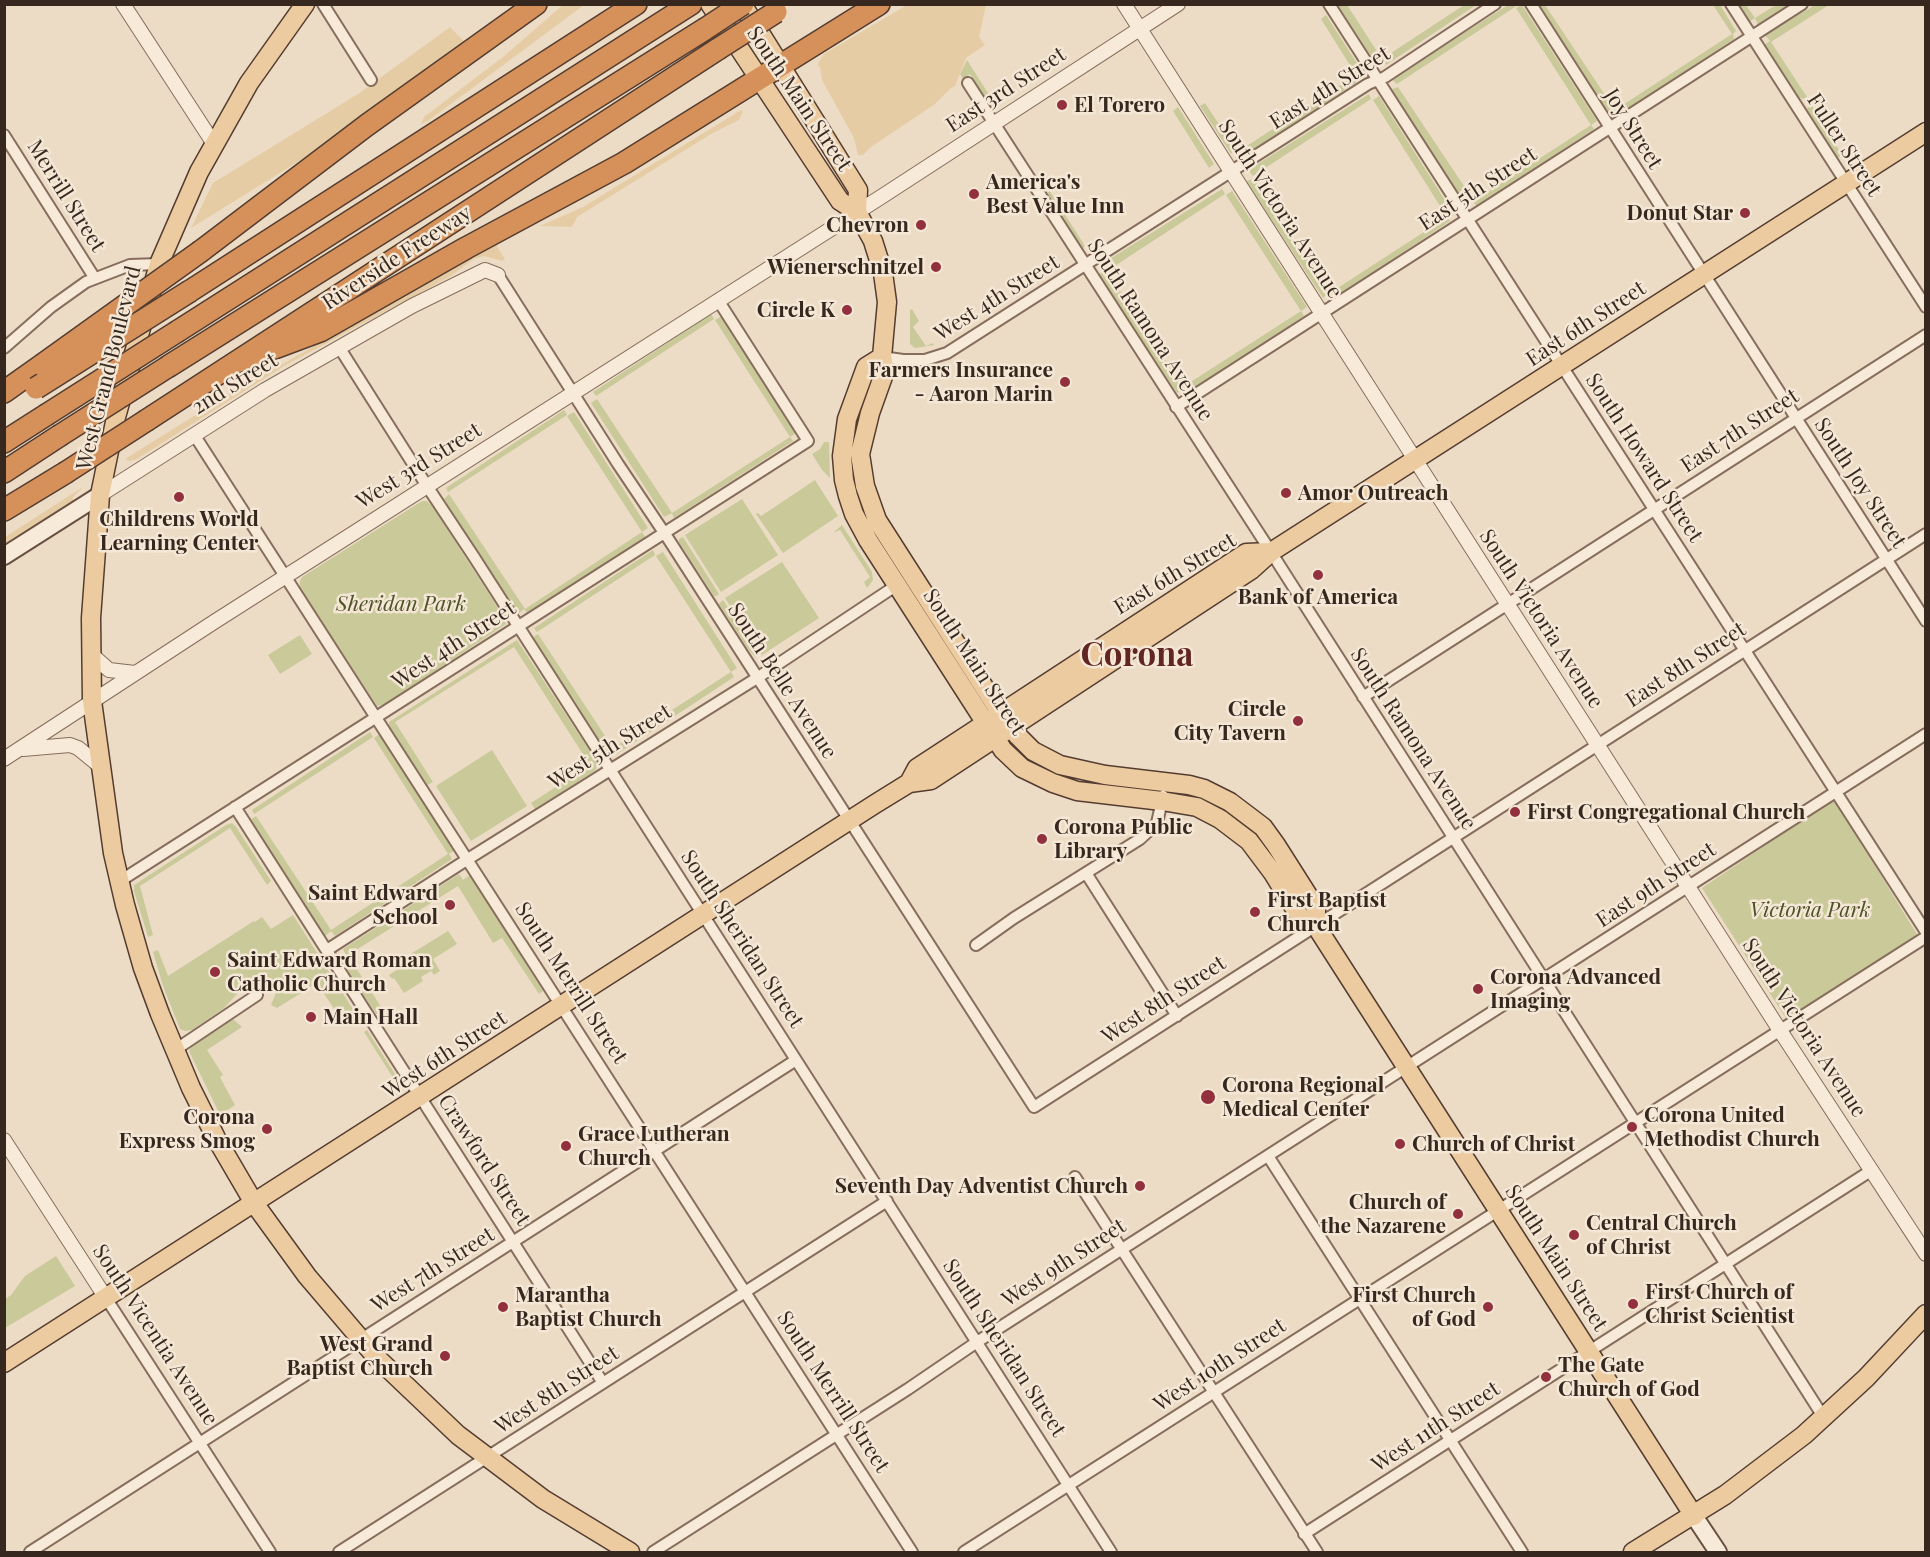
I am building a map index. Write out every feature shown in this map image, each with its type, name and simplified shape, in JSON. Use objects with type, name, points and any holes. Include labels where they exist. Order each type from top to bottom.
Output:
[{"type":"highway","points":[[4,392],[201,251],[367,125],[536,4]]},
{"type":"highway","points":[[569,48],[592,20],[613,4]]},
{"type":"highway","points":[[4,408],[636,4]]},
{"type":"highway","points":[[4,472],[742,4]]},
{"type":"highway","points":[[237,362],[320,331],[466,248],[624,163],[879,4]]},
{"type":"highway","points":[[4,442],[570,81],[665,11],[704,5]]},
{"type":"highway","name":"Riverside Freeway","points":[[4,510],[65,473],[782,8]]},
{"type":"main road","name":"West Grand Boulevard","points":[[305,4],[249,83],[194,183],[159,264],[116,417],[100,495],[92,600],[92,701],[109,831],[143,968],[175,1050],[216,1138],[254,1203],[307,1276],[359,1339],[424,1404],[487,1458],[561,1511],[630,1552]]},
{"type":"main road","name":"South Main Street","points":[[742,4],[858,190],[857,212]]},
{"type":"main road","name":"South Main Street","points":[[704,5],[758,79],[840,201],[857,212],[870,234],[886,289],[882,357],[885,371],[870,413],[860,454],[862,476],[868,499],[905,580],[989,730],[1003,750],[1022,768],[1053,783],[1077,791],[1197,807],[1220,819],[1249,841],[1273,873],[1300,917],[1316,926],[1718,1552]]},
{"type":"main road","name":"East 6th Street","points":[[989,730],[1251,570],[1271,552],[1926,132]]},
{"type":"main road","name":"2nd Street","points":[[4,556],[100,495]]},
{"type":"main road","name":"South Main Street","points":[[905,580],[1005,719],[1033,751],[1060,765],[1105,775],[1165,781],[1204,789],[1230,802],[1263,827],[1281,851],[1316,908],[1316,926]]},
{"type":"main road","name":"West 6th Street","points":[[4,1363],[909,783],[931,780],[989,730]]},
{"type":"main road","points":[[1633,1552],[1694,1516],[1749,1478],[1824,1418],[1881,1363],[1926,1314]]},
{"type":"street","points":[[123,4],[214,144]]},
{"type":"street","points":[[323,4],[371,80]]},
{"type":"street","name":"South Victoria Avenue","points":[[1124,4],[1779,1029],[1926,1254]]},
{"type":"street","name":"East 3rd Street","points":[[857,212],[996,122],[1013,118],[1029,109],[1037,94],[1178,4]]},
{"type":"street","name":"South Howard Street","points":[[1329,4],[1926,934]]},
{"type":"street","name":"East 4th Street","points":[[1089,263],[1385,77],[1495,4]]},
{"type":"street","name":"Joy Street","points":[[1531,4],[1702,274]]},
{"type":"street","name":"Fuller Street","points":[[1731,4],[1926,307]]},
{"type":"street","name":"East 5th Street","points":[[1176,407],[1802,4]]},
{"type":"street","name":"South Ramona Avenue","points":[[968,83],[1089,263],[1176,407],[1824,1418]]},
{"type":"street","name":"Merrill Street","points":[[4,135],[94,277]]},
{"type":"street","name":"West 3rd Street","points":[[4,759],[857,212]]},
{"type":"street","name":"West 4th Street","points":[[882,357],[912,361],[935,358],[962,344],[1089,263]]},
{"type":"street","points":[[4,348],[71,290],[94,277],[130,265],[159,264]]},
{"type":"street","name":"2nd Street","points":[[100,495],[265,390],[339,346],[485,270],[498,274]]},
{"type":"street","name":"South Belle Avenue","points":[[498,274],[572,393],[665,533],[1034,1107]]},
{"type":"street","name":"South Joy Street","points":[[1702,274],[1926,621]]},
{"type":"street","name":"West 4th Street","points":[[120,881],[808,441],[718,300]]},
{"type":"street","name":"East 7th Street","points":[[1363,697],[1926,335]]},
{"type":"street","name":"South Sheridan Street","points":[[339,346],[1111,1552]]},
{"type":"street","name":"South Merrill Street","points":[[195,436],[284,578],[468,859],[912,1552]]},
{"type":"street","name":"East 8th Street","points":[[1316,926],[1926,534]]},
{"type":"street","name":"West 5th Street","points":[[327,950],[757,678],[905,580]]},
{"type":"street","points":[[92,654],[110,670],[135,673]]},
{"type":"street","name":"East 9th Street","points":[[1407,1068],[1926,734]]},
{"type":"street","points":[[18,750],[70,745],[78,748],[100,766]]},
{"type":"street","points":[[976,945],[1148,833],[1158,819],[1165,781]]},
{"type":"street","name":"Crawford Street","points":[[235,807],[603,1383]]},
{"type":"street","points":[[1086,873],[1177,1016]]},
{"type":"street","name":"West 8th Street","points":[[1034,1107],[1316,926]]},
{"type":"street","name":"West 10th Street","points":[[964,1552],[1636,1123],[1926,934]]},
{"type":"street","points":[[175,1050],[257,995]]},
{"type":"street","name":"West 7th Street","points":[[30,1552],[796,1060]]},
{"type":"street","name":"West 9th Street","points":[[653,1552],[1407,1068]]},
{"type":"street","name":"South Vicentia Avenue","points":[[4,1140],[270,1552]]},
{"type":"street","points":[[1268,1156],[1522,1552]]},
{"type":"street","name":"West 11th Street","points":[[1304,1534],[1872,1170]]},
{"type":"street","points":[[1075,1177],[1317,1552]]},
{"type":"street","name":"West 8th Street","points":[[339,1552],[886,1201]]},
{"type":"green space","points":[[1338,5],[1347,5],[1382,59],[1376,64]]},
{"type":"green space","points":[[1464,5],[1476,5],[1386,65],[1382,59]]},
{"type":"green space","points":[[1508,5],[1515,7],[1397,84],[1391,79]]},
{"type":"green space","points":[[1522,5],[1597,121],[1591,125],[1516,8]]},
{"type":"green space","points":[[1535,5],[1545,5],[1615,110],[1732,34],[1713,5],[1720,5],[1736,31],[1733,34],[1734,39],[1618,116],[1615,111],[1608,115]]},
{"type":"green space","points":[[1738,5],[1746,5],[1755,18],[1749,22]]},
{"type":"green space","points":[[1776,5],[1789,5],[1758,25],[1755,18]]},
{"type":"green space","points":[[1815,5],[1829,5],[1771,42],[1807,97],[1802,99],[1764,45],[1770,41],[1765,35]]},
{"type":"green space","points":[[1326,15],[1362,71],[1357,75],[1360,80],[1243,157],[1239,151],[1356,75],[1321,19]]},
{"type":"green space","points":[[967,60],[993,101],[989,103],[970,74],[963,79],[960,74]]},
{"type":"green space","points":[[1398,87],[1474,201],[1591,125],[1594,129],[1477,207],[1473,201],[1467,206],[1389,90]]},
{"type":"green space","points":[[1369,94],[1371,99],[1253,176],[1248,170]]},
{"type":"green space","points":[[1379,96],[1453,213],[1447,217],[1373,100]]},
{"type":"green space","points":[[1205,103],[1236,150],[1231,154],[1200,106]]},
{"type":"green space","points":[[1810,103],[1842,155],[1838,158],[1807,109]]},
{"type":"green space","points":[[1178,107],[1214,164],[1209,168],[1173,111]]},
{"type":"green space","points":[[1254,179],[1330,293],[1447,217],[1450,221],[1333,299],[1329,293],[1323,298],[1246,181]]},
{"type":"green space","points":[[1222,189],[1225,194],[1107,271],[1183,387],[1301,311],[1304,316],[1187,393],[1183,388],[1177,393],[1098,275],[1104,271],[1100,265]]},
{"type":"green space","points":[[1050,191],[1085,246],[1082,249],[1047,193]]},
{"type":"green space","points":[[1232,191],[1307,307],[1301,311],[1226,195]]},
{"type":"green space","points":[[912,309],[919,321],[913,327],[926,346],[933,343],[934,345],[915,348],[910,344],[910,310]]},
{"type":"green space","points":[[711,314],[714,319],[596,396],[593,392]]},
{"type":"green space","points":[[722,316],[796,433],[790,437],[715,320]]},
{"type":"green space","points":[[597,399],[672,513],[664,517],[591,403]]},
{"type":"green space","points":[[564,410],[567,415],[448,492],[446,488]]},
{"type":"green space","points":[[574,412],[648,528],[642,532],[567,416]]},
{"type":"green space","points":[[790,437],[793,441],[674,518],[672,513]]},
{"type":"green space","points":[[824,442],[829,442],[830,478],[812,454],[820,449]]},
{"type":"green space","points":[[815,480],[838,516],[783,553],[756,514],[761,516]]},
{"type":"green space","points":[[449,494],[525,609],[642,532],[645,537],[528,614],[524,609],[518,614],[444,499]]},
{"type":"green space","points":[[742,499],[778,555],[721,592],[685,535]]},
{"type":"green space","name":"Sheridan Park","points":[[422,501],[427,501],[433,507],[506,624],[384,705],[377,706],[300,588],[300,581],[302,577]]},
{"type":"green space","points":[[842,525],[872,572],[873,580],[867,588],[864,582],[870,577],[840,530],[833,533]]},
{"type":"green space","points":[[683,537],[719,594],[716,596],[679,542],[679,539]]},
{"type":"green space","points":[[653,550],[655,555],[537,632],[534,628]]},
{"type":"green space","points":[[663,552],[737,668],[731,672],[656,556]]},
{"type":"green space","points":[[782,562],[819,618],[762,655],[725,598]]},
{"type":"green space","points":[[723,600],[757,652],[756,658],[719,604]]},
{"type":"green space","points":[[538,634],[613,748],[731,672],[734,677],[617,754],[613,749],[607,753],[532,638]]},
{"type":"green space","points":[[300,635],[312,654],[280,674],[268,655]]},
{"type":"green space","points":[[517,640],[597,762],[596,770],[535,809],[531,803],[590,765],[514,647],[395,722],[433,782],[427,785],[389,726],[389,722]]},
{"type":"green space","points":[[370,732],[373,737],[254,814],[252,810]]},
{"type":"green space","points":[[380,734],[455,850],[449,854],[452,859],[335,936],[331,931],[325,936],[250,820],[256,816],[331,930],[448,854],[374,738]]},
{"type":"green space","points":[[492,750],[527,806],[471,841],[436,786]]},
{"type":"green space","name":"Victoria Park","points":[[1834,799],[1918,936],[1787,1020],[1702,888]]},
{"type":"green space","points":[[232,823],[271,881],[267,885],[230,828],[140,886],[153,935],[148,937],[134,885]]},
{"type":"green space","points":[[459,874],[463,880],[470,875],[543,991],[539,994],[502,938],[493,943],[458,886],[348,955],[383,1010],[376,1014],[340,959],[346,955],[343,949]]},
{"type":"green space","points":[[293,915],[354,1011],[341,1019],[317,983],[277,1008],[271,1005],[276,993],[274,987],[265,979],[259,978],[249,981],[224,1008],[192,1030],[180,1029],[163,986],[153,952],[158,950],[168,976],[262,917],[271,929]]},
{"type":"green space","points":[[448,931],[457,944],[433,959],[440,971],[434,975],[431,971],[421,977],[423,981],[404,993],[394,978],[392,979],[389,975],[412,960],[409,955]]},
{"type":"green space","points":[[233,1019],[242,1027],[207,1050],[223,1075],[220,1077],[235,1105],[220,1115],[189,1051],[193,1044]]},
{"type":"green space","points":[[367,1030],[402,1085],[399,1087],[364,1032]]},
{"type":"green space","points":[[56,1256],[75,1286],[5,1328],[5,1299],[11,1295],[25,1276]]},
{"type":"sand","points":[[564,4],[584,5],[421,124],[424,117],[503,57]]},
{"type":"sand","points":[[516,5],[531,5],[370,117],[191,228],[213,183],[358,94],[450,27],[464,41]]},
{"type":"sand","points":[[907,5],[986,5],[979,37],[985,45],[966,58],[955,86],[935,104],[871,147],[863,155],[858,155],[854,138],[822,80],[820,67],[817,65],[824,54]]},
{"type":"sand","points":[[741,110],[743,112],[739,120],[711,134],[577,217],[572,227],[540,226],[583,207]]},
{"type":"sand","points":[[496,245],[505,259],[502,261],[484,256],[474,259],[451,276],[284,366],[137,459],[130,461],[125,459],[234,391]]},
{"type":"sand","points":[[83,487],[73,497],[73,502],[5,546],[5,537]]},
{"type":"place","name":"El Torero","points":[[1062,105]]},
{"type":"place","name":"America's Best Value Inn","points":[[974,194]]},
{"type":"place","name":"Donut Star","points":[[1745,213]]},
{"type":"place","name":"Chevron","points":[[921,225]]},
{"type":"place","name":"Wienerschnitzel","points":[[936,267]]},
{"type":"place","name":"Circle K","points":[[847,310]]},
{"type":"place","name":"Farmers Insurance - Aaron Marin","points":[[1065,382]]},
{"type":"place","name":"Amor Outreach","points":[[1286,493]]},
{"type":"place","name":"Childrens World Learning Center","points":[[179,497]]},
{"type":"place","name":"Bank of America","points":[[1318,575]]},
{"type":"place","name":"Circle City Tavern","points":[[1298,721]]},
{"type":"place","name":"First Congregational Church","points":[[1515,812]]},
{"type":"place","name":"Corona Public Library","points":[[1042,839]]},
{"type":"place","name":"Saint Edward School","points":[[450,905]]},
{"type":"place","name":"First Baptist Church","points":[[1255,912]]},
{"type":"place","name":"Saint Edward Roman Catholic Church","points":[[215,972]]},
{"type":"place","name":"Corona Advanced Imaging","points":[[1478,989]]},
{"type":"place","name":"Main Hall","points":[[311,1017]]},
{"type":"place","name":"Corona Regional Medical Center","points":[[1208,1097]]},
{"type":"place","name":"Corona United Methodist Church","points":[[1632,1127]]},
{"type":"place","name":"Corona Express Smog","points":[[267,1129]]},
{"type":"place","name":"Church of Christ","points":[[1400,1144]]},
{"type":"place","name":"Grace Lutheran Church","points":[[566,1146]]},
{"type":"place","name":"Seventh Day Adventist Church","points":[[1140,1186]]},
{"type":"place","name":"Church of the Nazarene","points":[[1458,1214]]},
{"type":"place","name":"Central Church of Christ","points":[[1574,1235]]},
{"type":"place","name":"First Church of Christ Scientist","points":[[1633,1304]]},
{"type":"place","name":"Marantha Baptist Church","points":[[503,1307]]},
{"type":"place","name":"First Church of God","points":[[1488,1307]]},
{"type":"place","name":"West Grand Baptist Church","points":[[445,1356]]},
{"type":"place","name":"The Gate Church of God","points":[[1546,1377]]},
{"type":"district","name":"Corona","points":[[1137,656]]}]
